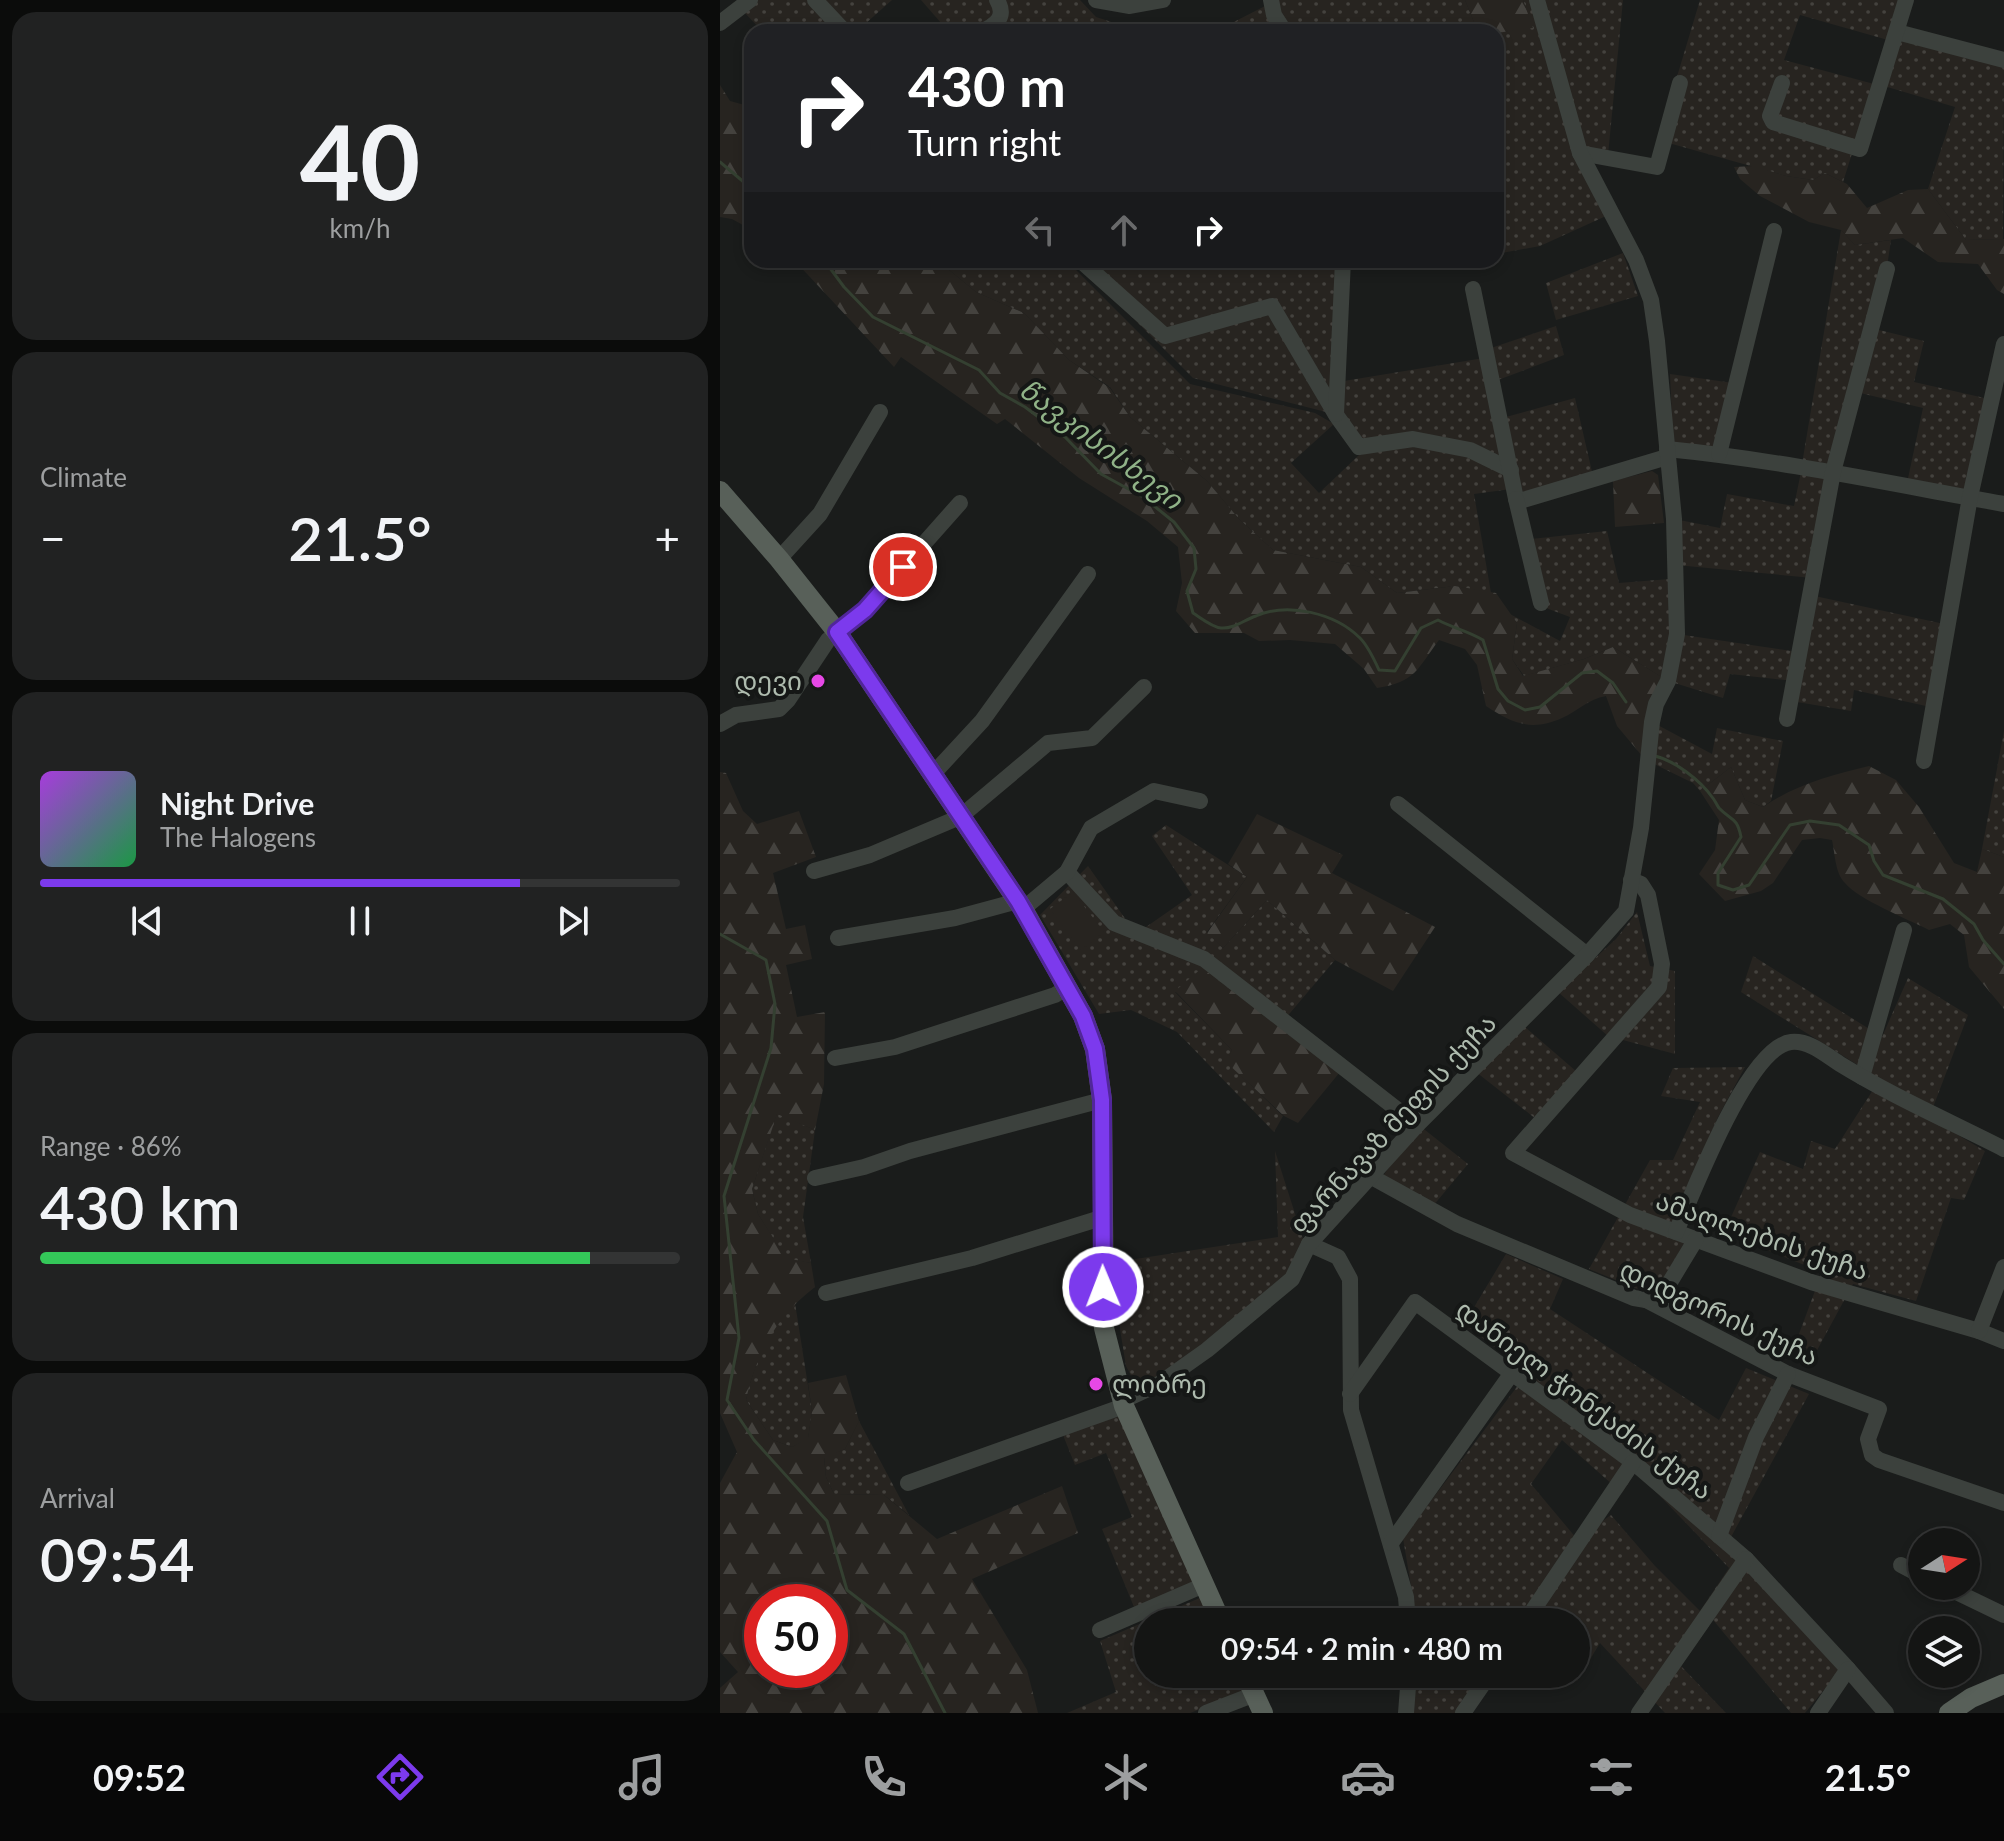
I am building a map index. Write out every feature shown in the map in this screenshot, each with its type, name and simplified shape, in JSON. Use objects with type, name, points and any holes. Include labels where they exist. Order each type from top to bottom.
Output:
[{"type":"main road","points":[[720,491],[837,632],[1021,905],[1068,987],[1095,1049],[1102,1100],[1104,1328],[1123,1403],[1215,1608]]},
{"type":"main road","points":[[1949,1713],[1971,1698],[2004,1684]]},
{"type":"street","points":[[720,23],[750,0]]},
{"type":"street","points":[[815,0],[838,24]]},
{"type":"street","points":[[996,24],[1002,10],[997,0]]},
{"type":"street","points":[[1096,0],[1130,6],[1163,0]]},
{"type":"street","points":[[1271,0],[1280,24]]},
{"type":"street","name":"ფარნავაზ მეფის ქუჩა","points":[[908,1483],[1123,1403],[1159,1384],[1207,1350],[1292,1279],[1309,1244],[1370,1176],[1587,955],[1626,911],[1641,828],[1652,722],[1656,704],[1668,681],[1677,634],[1676,554],[1667,453],[1651,300],[1624,234],[1580,153],[1537,0]]},
{"type":"street","points":[[1782,83],[1771,121],[1860,149],[1906,0]]},
{"type":"street","points":[[1897,32],[2004,60]]},
{"type":"street","points":[[1580,153],[1657,167],[1680,83]]},
{"type":"street","points":[[1719,454],[1774,231]]},
{"type":"street","points":[[1089,268],[1165,336],[1272,306],[1355,444],[1362,448],[1413,439],[1470,450],[1511,470]]},
{"type":"street","points":[[1336,415],[1343,268]]},
{"type":"street","points":[[1787,719],[1833,472],[1887,269]]},
{"type":"street","points":[[1473,289],[1516,499],[1541,603]]},
{"type":"street","points":[[1924,761],[1970,497],[2004,344]]},
{"type":"street","points":[[779,559],[820,514],[880,412]]},
{"type":"street","points":[[1516,499],[1523,500],[1667,453],[1719,454],[2004,504]]},
{"type":"street","points":[[720,724],[736,715],[779,709],[828,640],[865,610],[960,503]]},
{"type":"street","points":[[932,775],[982,721],[1088,574]]},
{"type":"street","points":[[814,871],[870,855],[960,817],[1048,743],[1092,738],[1144,687]]},
{"type":"street","points":[[838,938],[1021,905],[1067,872],[1091,828],[1154,791],[1200,801]]},
{"type":"street","points":[[1398,804],[1587,955]]},
{"type":"street","points":[[1067,872],[1114,923],[1204,959],[1417,1125]]},
{"type":"street","name":"ამაღლების ქუჩა","points":[[1631,880],[1641,884],[1648,895],[1662,964],[1659,987],[1513,1153],[1630,1215],[1811,1282],[2004,1341]]},
{"type":"street","points":[[1862,1077],[1904,930]]},
{"type":"street","points":[[835,1058],[895,1047],[1055,995],[1068,987]]},
{"type":"street","points":[[1676,1232],[1725,1120],[1766,1055],[1788,1042],[1806,1043],[1862,1077],[2004,1149]]},
{"type":"street","points":[[815,1178],[1102,1100]]},
{"type":"street","name":"დიდგორის ქუჩა","points":[[1370,1176],[1465,1228],[1634,1298],[1646,1300],[1788,1374],[1879,1409],[1868,1439],[1872,1455],[2004,1503]]},
{"type":"street","points":[[826,1293],[972,1258],[1101,1218]]},
{"type":"street","points":[[1646,1300],[1664,1292],[1696,1239]]},
{"type":"street","points":[[1309,1244],[1338,1257],[1350,1279],[1351,1410],[1407,1608]]},
{"type":"street","points":[[1979,1331],[2004,1267]]},
{"type":"street","name":"დანიელ ჭონქაძის ქუჩა","points":[[1350,1394],[1415,1302],[1633,1462],[1746,1559],[1886,1713]]},
{"type":"street","points":[[1391,1543],[1512,1373]]},
{"type":"street","points":[[1719,1536],[1756,1437],[1788,1374]]},
{"type":"street","points":[[1534,1608],[1633,1462]]},
{"type":"street","points":[[1639,1713],[1746,1559]]},
{"type":"street","points":[[1901,1565],[1908,1569]]},
{"type":"street","points":[[1100,1630],[1204,1585]]},
{"type":"street","points":[[1973,1600],[2004,1615]]},
{"type":"street","points":[[1818,1713],[1848,1669]]},
{"type":"street","points":[[1406,1713],[1408,1688]]},
{"type":"street","points":[[1463,1713],[1480,1688]]},
{"type":"street","points":[[1206,1713],[1259,1704]]},
{"type":"green space","points":[[757,0],[809,0],[832,24],[755,24],[743,11]]},
{"type":"green space","points":[[823,0],[892,0],[865,24],[848,24]]},
{"type":"green space","points":[[921,0],[1080,0],[1096,17],[1118,24],[942,24]]},
{"type":"green space","points":[[1274,0],[1465,0],[1475,24],[1285,24]]},
{"type":"green space","points":[[1465,0],[1523,0],[1533,28],[1504,32],[1504,24],[1475,24]]},
{"type":"green space","points":[[1523,0],[1531,0],[1606,216],[1540,246],[1504,253],[1504,32],[1532,27]]},
{"type":"green space","points":[[1543,0],[1623,0],[1608,155],[1583,150]]},
{"type":"green space","points":[[1700,0],[1900,0],[1888,40],[1800,15],[1784,60],[1874,84],[1843,182],[1825,173],[1813,180],[1786,176],[1658,140]]},
{"type":"green space","points":[[1267,5],[1275,24],[1230,24]]},
{"type":"green space","points":[[1900,36],[2004,63],[2003,239],[1966,240],[1928,189],[1955,107],[1884,86]]},
{"type":"green space","points":[[720,85],[730,101],[744,105],[744,226],[720,217]]},
{"type":"green space","points":[[1754,166],[1813,180],[1825,173],[1847,184],[1867,208],[1908,190],[1928,189],[1966,240],[2004,239],[2004,294],[1997,290],[1978,264],[1938,262],[1903,238],[1855,245],[1841,230],[1809,222],[1760,196],[1740,179],[1734,167]]},
{"type":"green space","points":[[1841,230],[1855,245],[1891,240],[1887,267],[1830,469],[1802,464]]},
{"type":"green space","points":[[1623,253],[1638,296],[1556,320],[1546,283]]},
{"type":"green space","points":[[801,268],[947,268],[976,292],[1024,313],[1069,360],[1110,388],[1130,417],[1207,481],[1239,519],[1273,550],[1361,567],[1397,593],[1455,586],[1496,593],[1517,623],[1512,659],[1523,676],[1584,659],[1613,647],[1668,681],[1648,763],[1617,726],[1606,696],[1551,722],[1531,725],[1513,721],[1486,706],[1477,665],[1465,649],[1439,640],[1408,678],[1377,688],[1364,669],[1335,644],[1259,641],[1244,633],[1195,633],[1176,611],[1182,583],[1178,547],[1147,521],[1079,478],[1005,419],[997,424],[901,357],[894,367]]},
{"type":"green space","points":[[947,268],[1074,268],[1190,384],[1315,413],[1334,424],[1291,463],[1319,493],[1359,455],[1412,443],[1469,452],[1508,471],[1511,489],[1474,494],[1491,593],[1455,586],[1397,593],[1361,567],[1273,550],[1239,519],[1207,481],[1130,417],[1110,387],[1069,360],[1024,313],[976,292]]},
{"type":"green space","points":[[1083,268],[1340,268],[1334,414],[1193,378]]},
{"type":"green space","points":[[1556,326],[1564,355],[1498,380],[1491,348]]},
{"type":"green space","points":[[1875,329],[1924,341],[1914,382],[1989,399],[1967,494],[1907,483],[1923,408],[1856,392]]},
{"type":"green space","points":[[1484,358],[1506,464],[1473,447],[1361,444],[1340,414],[1344,381]]},
{"type":"green space","points":[[1670,374],[1733,383],[1718,447],[1673,444]]},
{"type":"green space","points":[[1575,398],[1593,476],[1519,495],[1506,417]]},
{"type":"green space","points":[[1802,467],[1833,472],[1813,578],[1676,565],[1674,519],[1720,528],[1727,494],[1794,506]]},
{"type":"green space","points":[[1652,471],[1658,475],[1664,523],[1615,527],[1613,481]]},
{"type":"green space","points":[[1607,531],[1619,583],[1670,579],[1672,632],[1663,678],[1613,647],[1584,659],[1524,676],[1512,659],[1517,623],[1510,614],[1560,641],[1570,617],[1546,608],[1531,539]]},
{"type":"green space","points":[[1810,595],[1949,625],[1935,708],[1854,690],[1851,711],[1791,701],[1794,681],[1730,674],[1723,698],[1668,681],[1677,634],[1799,652]]},
{"type":"green space","points":[[1652,722],[1712,754],[1717,728],[1783,741],[1771,801],[1763,807],[1745,800],[1731,767],[1700,791],[1693,783],[1648,761]]},
{"type":"green space","points":[[2004,731],[2004,857],[1982,849]]},
{"type":"green space","points":[[1869,766],[1896,780],[1919,807],[1954,863],[1977,872],[1982,849],[2004,857],[2004,1009],[1969,967],[1964,935],[1950,924],[1929,930],[1852,889],[1839,874],[1832,840],[1802,840],[1773,883],[1761,891],[1725,901],[1699,874],[1715,850],[1719,820],[1700,791],[1731,767],[1745,800],[1763,807],[1814,782]]},
{"type":"green space","points":[[720,772],[726,773],[743,811],[757,824],[799,811],[816,857],[773,873],[786,929],[805,925],[812,959],[786,965],[797,1017],[825,1012],[824,1084],[815,1130],[777,1114],[752,1189],[758,1214],[786,1258],[811,1263],[815,1287],[789,1311],[770,1337],[756,1366],[746,1400],[773,1440],[792,1447],[808,1438],[812,1411],[808,1383],[846,1375],[859,1421],[845,1449],[824,1458],[826,1477],[834,1494],[884,1495],[937,1539],[1062,1486],[1078,1533],[972,1579],[1027,1670],[1038,1713],[720,1713],[720,1688],[738,1672],[720,1652],[720,1483],[737,1452],[720,1413]]},
{"type":"green space","points":[[1257,814],[1343,855],[1332,873],[1435,927],[1393,991],[1335,960],[1267,900],[1223,948],[1207,933],[1247,877],[1228,864]]},
{"type":"green space","points":[[1166,825],[1247,877],[1207,932],[1223,948],[1267,900],[1335,960],[1279,1026],[1175,992],[1232,1050],[1227,1062],[1283,1116],[1274,1132],[1177,1032],[1131,1010],[1099,1014],[1040,915],[1088,866],[1136,934],[1192,895],[1152,836]]},
{"type":"green space","points":[[1073,892],[1104,932],[1081,950],[1050,909]]},
{"type":"green space","points":[[1637,912],[1650,966],[1675,971],[1675,1054],[1608,1036],[1558,992],[1616,939]]},
{"type":"green space","points":[[1753,956],[1882,1037],[1908,978],[1968,1015],[1929,1118],[1985,1151],[1964,1200],[1951,1198],[1916,1301],[1853,1284],[1815,1354],[1796,1342],[1822,1272],[1724,1233],[1760,1152],[1803,1169],[1811,1141],[1835,1149],[1880,1079],[1741,992]]},
{"type":"green space","points":[[1202,968],[1340,1072],[1298,1123],[1284,1116],[1226,1062],[1232,1050],[1175,991]]},
{"type":"green space","points":[[1525,1027],[1577,1072],[1536,1119],[1476,1072]]},
{"type":"green space","points":[[1745,1067],[1718,1117],[1668,1237],[1684,1243],[1659,1287],[1645,1292],[1589,1269],[1650,1160],[1673,1160],[1700,1102],[1661,1096],[1673,1068]]},
{"type":"green space","points":[[777,1113],[815,1130],[803,1217],[811,1263],[786,1259],[758,1214],[752,1189]]},
{"type":"green space","points":[[1420,1126],[1468,1164],[1433,1206],[1382,1177]]},
{"type":"green space","points":[[1275,1151],[1305,1245],[1288,1277],[1159,1383],[1138,1389],[1126,1366],[1120,1329],[1116,1262],[1278,1237]]},
{"type":"green space","points":[[1506,1254],[1563,1279],[1550,1309],[1719,1420],[1746,1368],[1809,1394],[1725,1548],[1841,1669],[1805,1713],[1791,1713],[1713,1620],[1681,1666],[1726,1713],[1665,1713],[1600,1643],[1590,1660],[1590,1608],[1415,1608],[1403,1538],[1528,1372],[1464,1324]],"holes":[[[1562,1440],[1622,1493],[1636,1471],[1729,1568],[1700,1611],[1655,1566],[1611,1515],[1577,1539],[1531,1484]]]},
{"type":"green space","points":[[795,1303],[812,1411],[808,1439],[792,1447],[773,1440],[746,1400],[770,1333]]},
{"type":"green space","points":[[1121,1412],[1196,1582],[1134,1607],[1102,1529],[1132,1517],[1106,1453],[1075,1465],[1063,1435]]},
{"type":"green space","points":[[859,1421],[909,1515],[884,1495],[834,1494],[826,1477],[824,1457],[845,1449]]},
{"type":"green space","points":[[1202,1597],[1207,1608],[1176,1608]]},
{"type":"green space","points":[[1134,1626],[1134,1688],[1246,1688],[1248,1691],[1190,1713],[1067,1713],[1116,1692],[1100,1641]]},
{"type":"green space","points":[[1414,1688],[1475,1688],[1458,1713],[1413,1713]]},
{"type":"waterway","name":"წავკისისხევი","points":[[720,162],[744,182]]},
{"type":"waterway","name":"წავკისისხევი","points":[[830,268],[873,317],[979,370],[1000,393],[1025,407],[1065,437],[1101,474],[1143,497],[1174,522],[1194,548],[1196,569],[1187,591],[1193,613],[1210,624],[1230,627],[1282,610],[1311,612],[1350,629],[1366,645],[1379,670],[1395,671],[1421,628],[1438,620],[1483,640],[1498,689],[1508,701],[1525,710],[1540,707],[1582,673],[1597,671],[1613,683],[1626,702]]},
{"type":"waterway","name":"წავკისისხევი","points":[[1655,756],[1671,762],[1694,778],[1738,825],[1741,837],[1718,873],[1718,885],[1733,890],[1749,885],[1790,825],[1810,821],[1839,825],[1869,845],[1883,875],[1943,899],[1974,924],[2004,964]]},
{"type":"waterway","points":[[720,934],[766,960],[775,1004],[771,1048],[724,1196],[739,1338],[727,1400],[754,1440],[827,1521],[847,1590],[904,1634],[945,1713]]},
{"type":"place","name":"დევი","points":[[818,681]]},
{"type":"place","name":"ლიბრე","points":[[1096,1384]]},
{"type":"route","points":[[903,567],[865,610],[837,632],[1018,901],[1083,1016],[1095,1049],[1102,1100],[1103,1287]]}]
